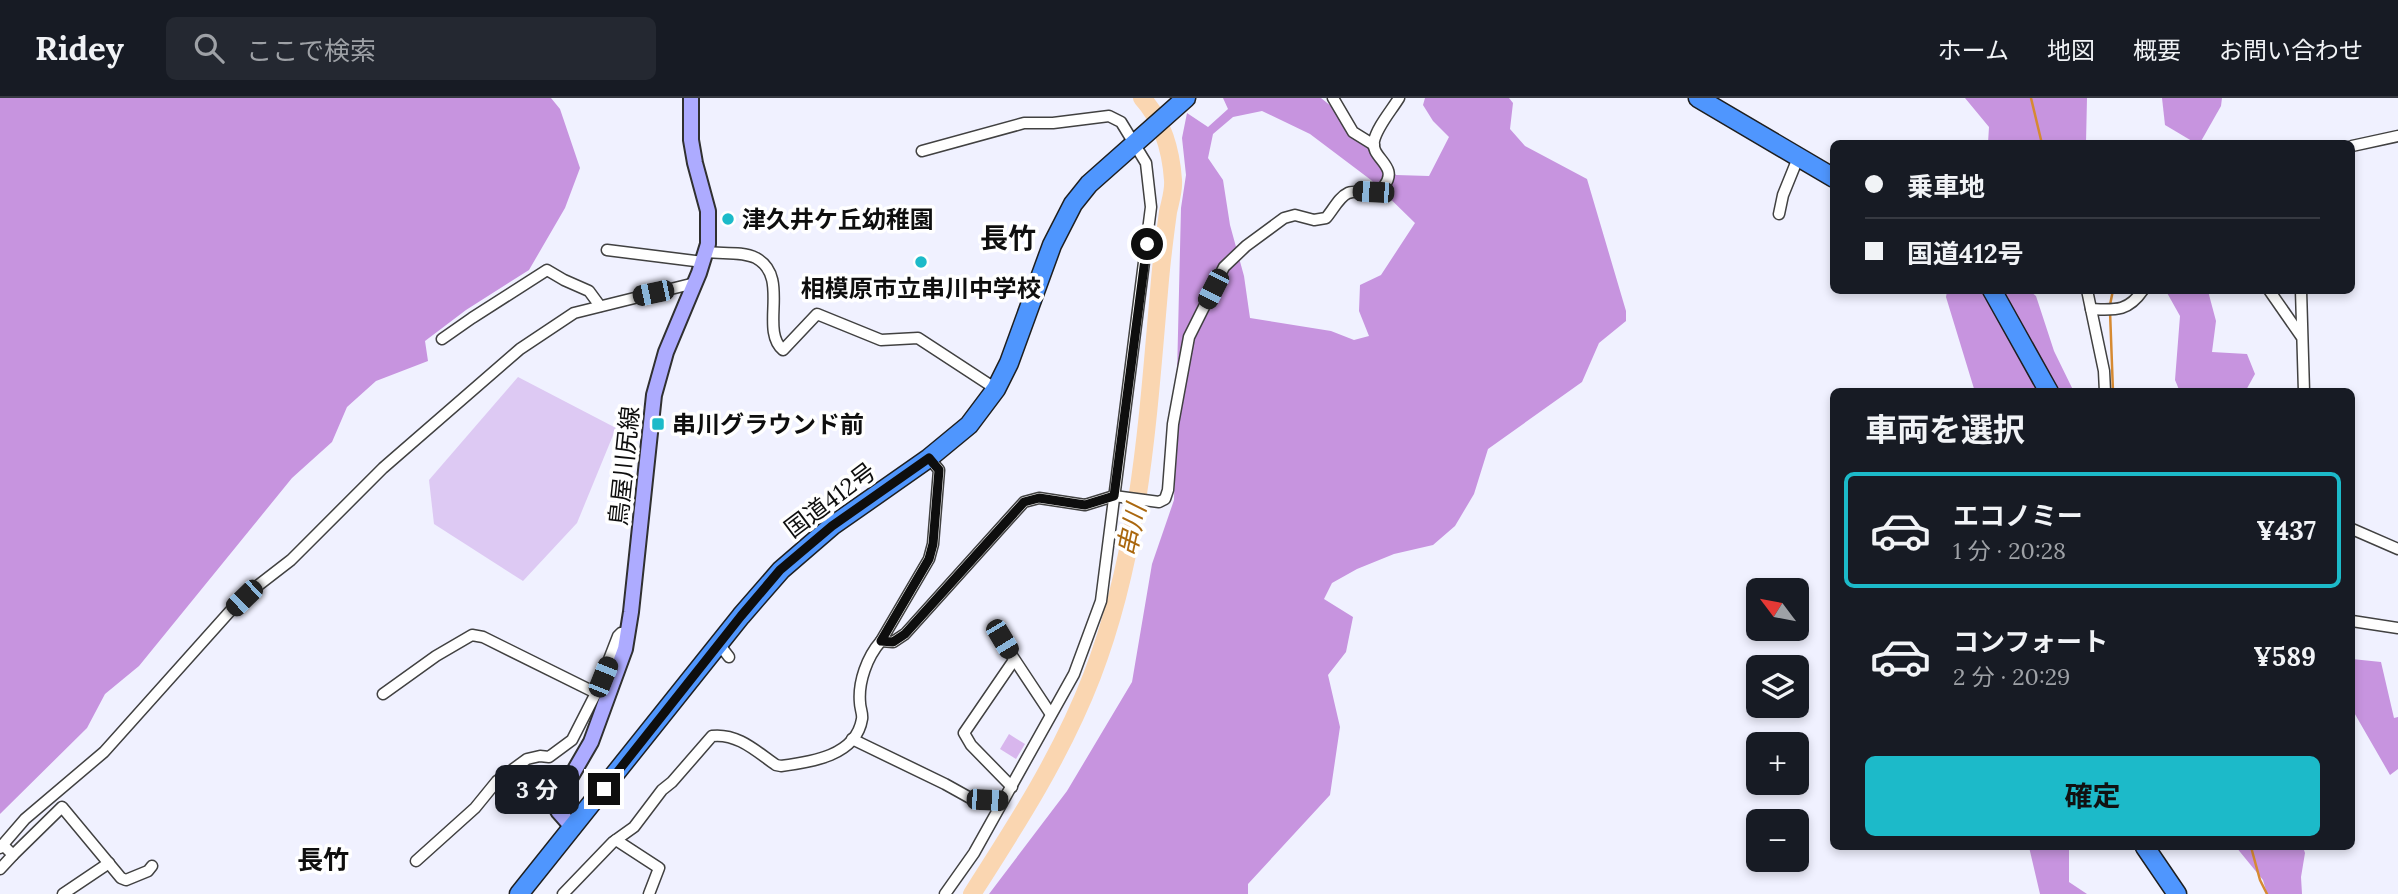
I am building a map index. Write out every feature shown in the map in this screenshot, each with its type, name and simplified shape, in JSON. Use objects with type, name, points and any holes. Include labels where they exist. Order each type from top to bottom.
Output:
[{"type":"highway","name":"国道412号","points":[[519,894],[724,651],[764,588],[793,558],[832,526],[929,458],[969,425],[996,388],[1009,363],[1064,219],[1089,184],[1186,98]]},
{"type":"highway","points":[[1698,98],[1830,176]]},
{"type":"highway","points":[[1995,294],[2047,388]]},
{"type":"highway","points":[[2147,850],[2177,894]]},
{"type":"main road","name":"鳥屋川尻線","points":[[573,828],[558,811],[558,799],[591,742],[619,666],[628,632],[654,396],[666,352],[705,257],[709,218],[694,158],[691,98]]},
{"type":"street","points":[[1333,98],[1353,132],[1374,145]]},
{"type":"street","points":[[881,641],[893,642],[905,634],[1024,502],[1039,498],[1085,505],[1117,497],[1159,502],[1165,499],[1168,491],[1173,424],[1189,337],[1224,267],[1246,246],[1284,218],[1294,215],[1314,220],[1326,218],[1345,194],[1379,191],[1389,175],[1388,166],[1376,152],[1374,145],[1380,129],[1399,98]]},
{"type":"street","points":[[922,151],[1024,123],[1054,123],[1109,116],[1121,122],[1139,141],[1146,163],[1151,207],[1117,497],[1101,601],[1074,674],[974,853],[945,894]]},
{"type":"street","points":[[2355,145],[2398,136]]},
{"type":"street","points":[[1779,215],[1783,195],[1798,158]]},
{"type":"street","points":[[607,250],[705,257],[745,254],[756,258],[767,268],[773,285],[775,332],[777,342],[783,350],[817,314],[881,340],[918,338],[996,388]]},
{"type":"street","points":[[442,340],[547,270],[564,281],[589,290],[600,306]]},
{"type":"street","points":[[13,855],[2,847],[25,819],[104,752],[232,609],[291,560],[383,468],[520,349],[574,313],[695,284]]},
{"type":"street","points":[[2089,294],[2096,309],[2105,388]]},
{"type":"street","points":[[2096,309],[2117,309],[2131,304],[2140,294]]},
{"type":"street","points":[[2272,294],[2301,336]]},
{"type":"street","points":[[2301,294],[2304,388]]},
{"type":"street","points":[[563,894],[616,840],[634,827],[662,790],[712,736],[723,735],[742,742],[781,766],[818,759],[840,751],[852,739],[862,720],[859,702],[863,674],[873,649],[881,641],[929,559],[933,544],[939,470],[929,458]]},
{"type":"street","points":[[2355,531],[2398,549]]},
{"type":"street","points":[[2355,621],[2398,628]]},
{"type":"street","points":[[416,861],[475,808],[497,781],[527,759],[549,757],[572,740],[596,693],[618,636],[628,632]]},
{"type":"street","points":[[383,694],[436,656],[472,635],[483,637],[596,693]]},
{"type":"street","points":[[1002,639],[1050,713]]},
{"type":"street","points":[[1012,787],[971,746],[964,733],[1014,660]]},
{"type":"street","points":[[852,739],[972,799],[1002,801]]},
{"type":"street","points":[[0,869],[27,838],[62,807],[121,878],[126,880],[152,866]]},
{"type":"street","points":[[616,840],[659,867],[649,894]]},
{"type":"street","points":[[63,894],[109,863]]},
{"type":"shaded area","points":[[0,98],[551,98],[560,109],[580,168],[565,208],[529,270],[466,310],[425,341],[428,361],[376,381],[347,407],[332,442],[292,478],[139,666],[105,694],[87,728],[0,814]]},
{"type":"shaded area","points":[[1223,98],[1321,98],[1363,132],[1372,151],[1396,175],[1429,176],[1449,137],[1433,121],[1423,105],[1425,98],[1509,98],[1513,103],[1510,129],[1525,146],[1587,179],[1626,311],[1626,321],[1599,343],[1582,382],[1488,449],[1474,494],[1455,526],[1433,545],[1394,554],[1332,583],[1324,599],[1353,617],[1346,652],[1328,675],[1340,727],[1330,795],[1248,884],[1248,894],[989,894],[1067,791],[1132,682],[1152,564],[1174,500],[1181,208],[1186,175],[1182,138],[1187,113],[1208,127],[1228,109]],"holes":[[[1262,111],[1310,134],[1371,180],[1415,223],[1381,275],[1360,285],[1359,311],[1369,336],[1354,340],[1331,331],[1250,318],[1244,276],[1230,225],[1223,180],[1208,158],[1213,134],[1233,117]]]},
{"type":"shaded area","points":[[1965,98],[2087,98],[2086,140],[1988,140],[1989,127]]},
{"type":"shaded area","points":[[2162,98],[2222,98],[2221,106],[2202,140],[2190,140],[2165,125]]},
{"type":"shaded area","points":[[1946,294],[2034,294],[2054,351],[2072,388],[1974,388]]},
{"type":"shaded area","points":[[2168,294],[2209,294],[2216,321],[2212,352],[2247,354],[2255,374],[2247,388],[2178,388],[2175,380],[2180,316]]},
{"type":"shaded area","points":[[518,377],[616,428],[577,523],[523,581],[434,524],[429,480]]},
{"type":"shaded area","points":[[2355,659],[2381,662],[2394,718],[2398,717],[2398,769],[2390,775],[2355,714]]},
{"type":"shaded area","points":[[1009,734],[1025,744],[1016,759],[1000,749]]},
{"type":"shaded area","points":[[2030,850],[2069,850],[2069,882],[2087,894],[2040,894]]},
{"type":"shaded area","points":[[2238,850],[2304,850],[2302,894],[2267,894],[2263,880]]},
{"type":"waterway","name":"串川","points":[[972,894],[1022,815],[1067,733],[1092,676],[1122,579],[1140,481],[1163,254],[1173,184],[1164,136],[1155,116],[1142,98]]},
{"type":"waterway","points":[[2031,98],[2041,140]]},
{"type":"waterway","points":[[2110,305],[2112,294]]},
{"type":"waterway","points":[[2110,311],[2113,388]]},
{"type":"waterway","points":[[2252,850],[2267,894]]},
{"type":"place","name":"津久井ケ丘幼稚園","points":[[728,219]]},
{"type":"place","name":"相模原市立串川中学校","points":[[921,262]]},
{"type":"place","name":"串川グラウンド前","points":[[658,424]]},
{"type":"district","name":"長竹","points":[[1008,238]]},
{"type":"district","name":"長竹","points":[[323,859]]},
{"type":"route","points":[[604,789],[780,570],[832,526],[929,458],[939,470],[933,544],[929,559],[881,641],[888,643],[905,634],[1028,499],[1039,498],[1085,505],[1114,496],[1147,244]]}]
